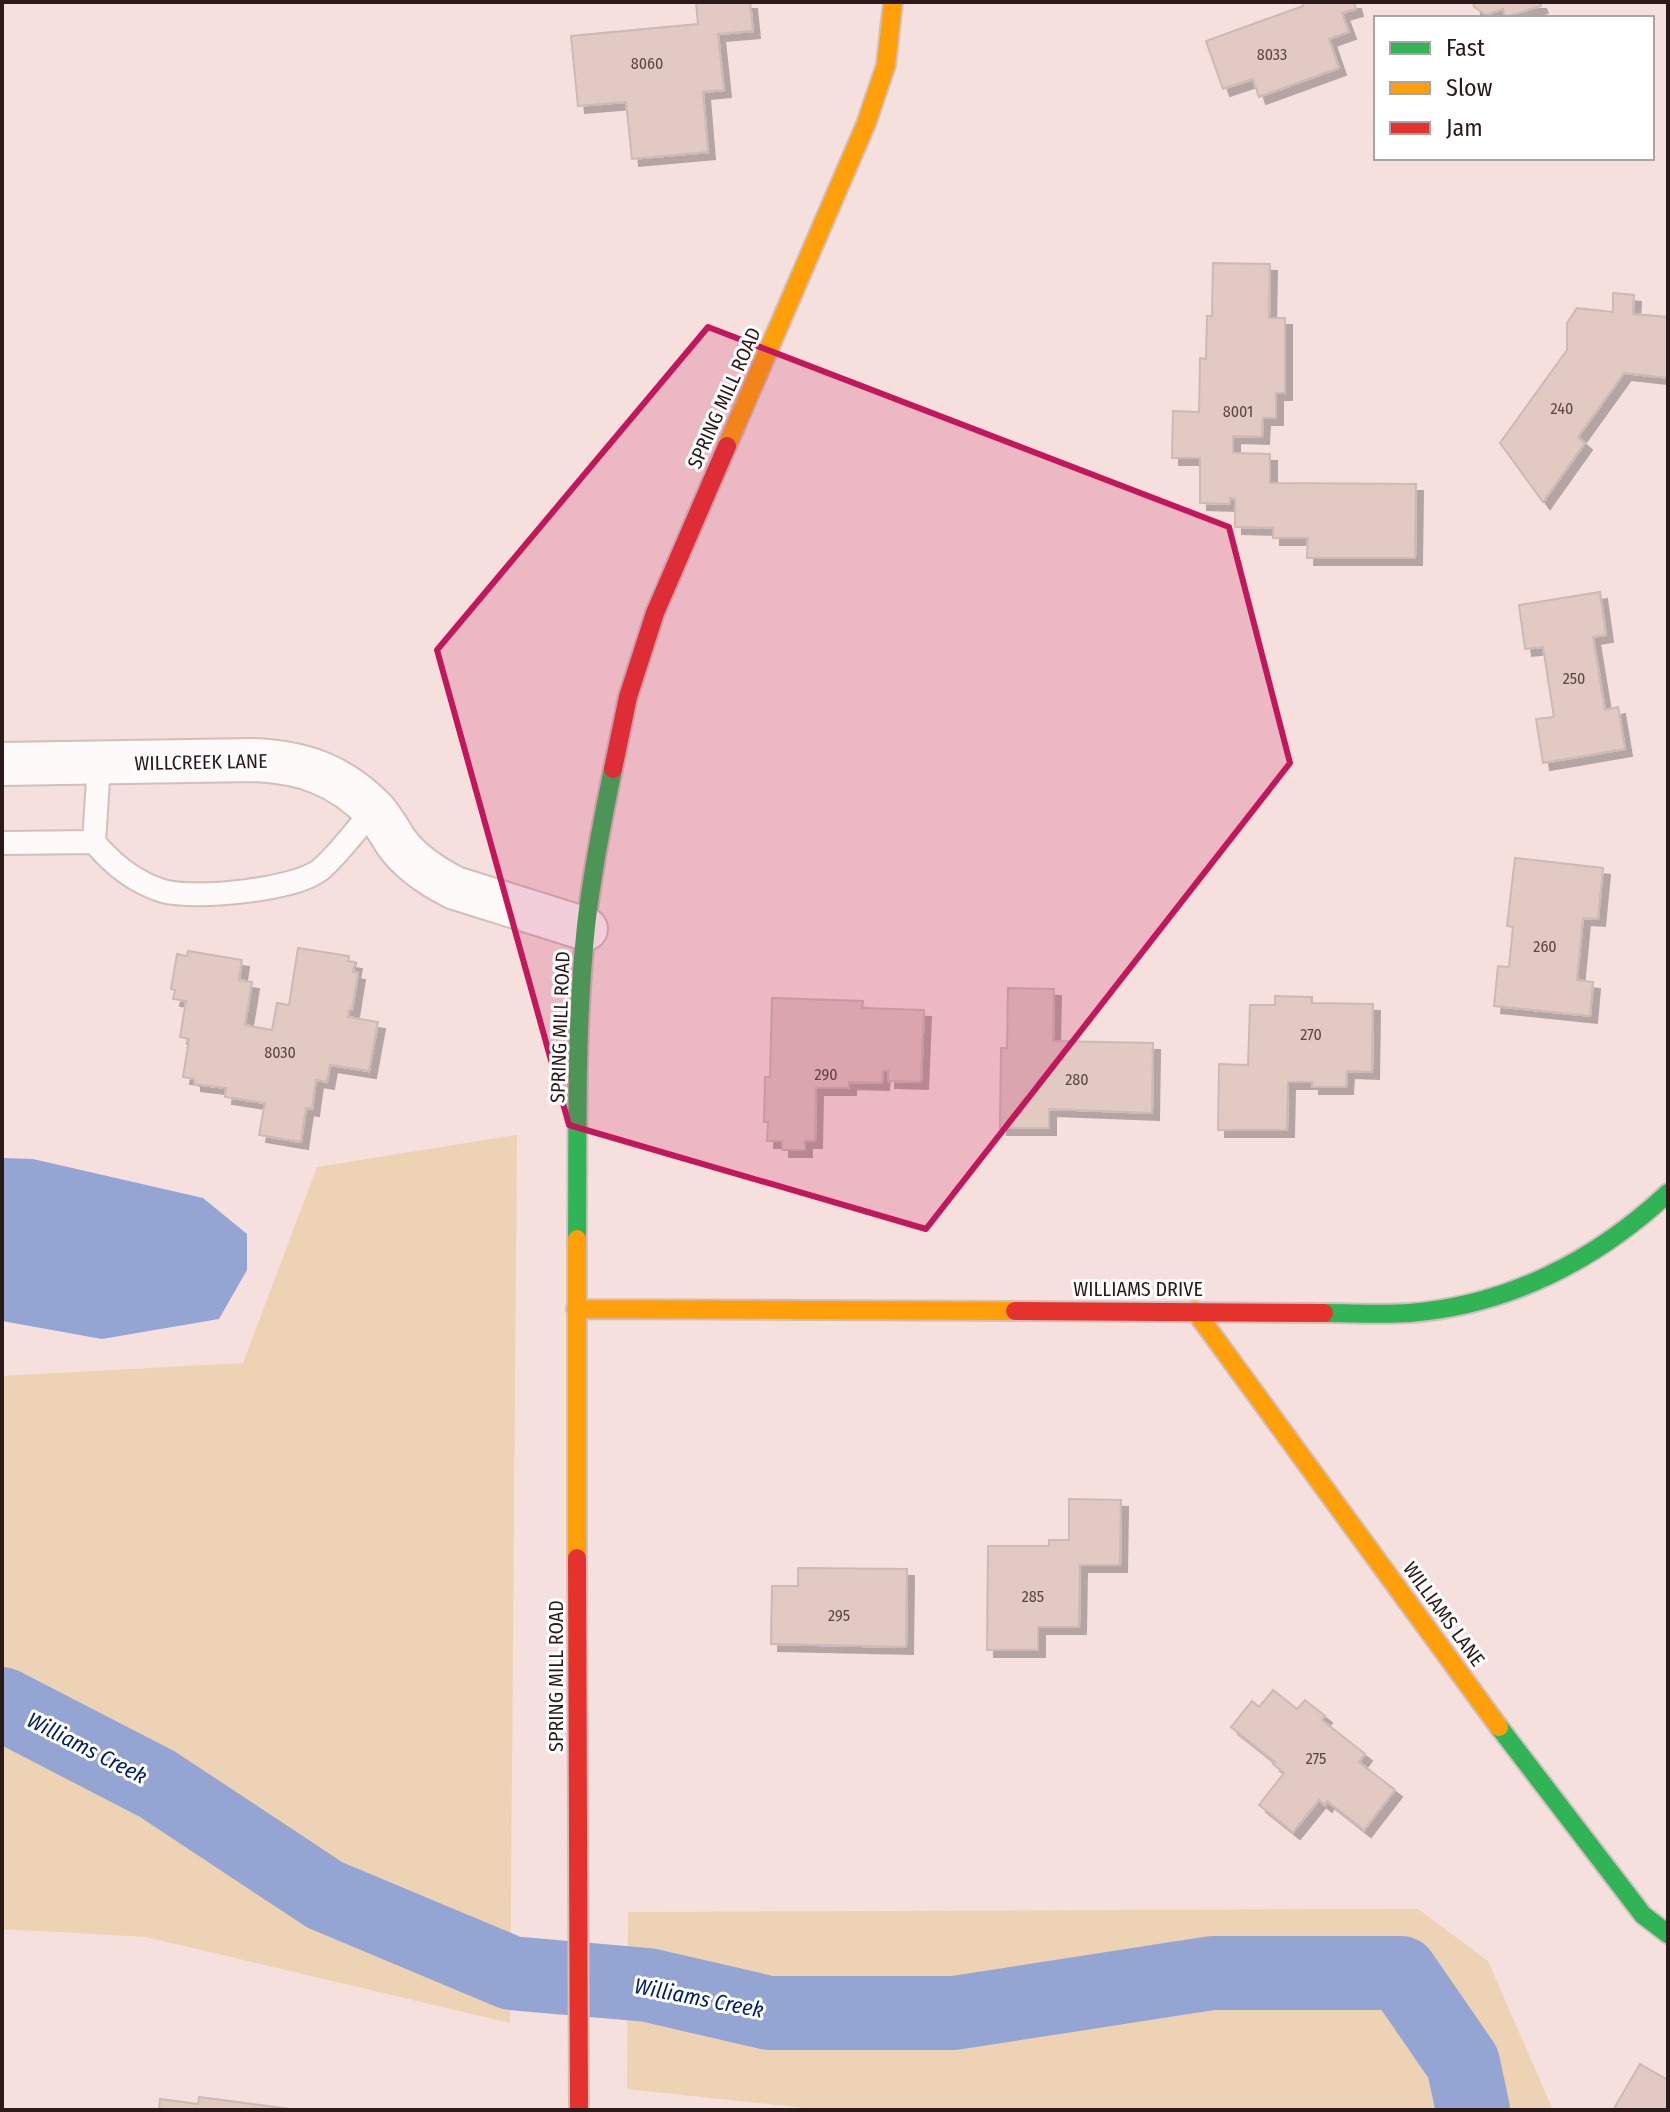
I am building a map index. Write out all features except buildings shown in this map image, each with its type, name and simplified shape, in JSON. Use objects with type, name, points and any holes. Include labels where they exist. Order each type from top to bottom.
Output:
[{"type":"street","name":"SPRING MILL ROAD","points":[[579,2110],[576,1309],[579,1032],[586,929],[598,839],[628,697],[655,613],[866,124],[886,65],[893,2]]},
{"type":"street","name":"WILLCREEK LANE","points":[[2,764],[276,761],[307,767],[337,779],[374,810],[398,844],[438,880],[586,929]]},
{"type":"street","name":"WILLIAMS DRIVE","points":[[576,1309],[1410,1313],[1466,1304],[1539,1281],[1622,1232],[1668,1193]]},
{"type":"street","name":"WILLIAMS LANE","points":[[1195,1311],[1551,1798],[1643,1915],[1668,1934]]},
{"type":"lane","points":[[99,764],[94,842],[124,874],[164,891],[244,891],[284,886],[318,871],[374,810]]},
{"type":"lane","points":[[2,843],[94,842]]},
{"type":"highlighted area","points":[[708,327],[1229,527],[1290,763],[926,1229],[569,1125],[437,650]]},
{"type":"shaded area","points":[[517,1135],[510,2023],[146,1937],[2,1929],[2,1376],[243,1363],[317,1167]]},
{"type":"shaded area","points":[[1418,1909],[1488,1961],[1553,2110],[823,2110],[627,2089],[628,1912]]},
{"type":"water","points":[[2,1158],[33,1159],[203,1198],[247,1234],[247,1270],[219,1319],[102,1339],[2,1321]]},
{"type":"waterway","name":"Williams Creek","points":[[2,1704],[157,1784],[325,1895],[511,1973],[648,1985],[769,2013],[954,2013],[1212,1973],[1401,1973],[1463,2063],[1473,2110]]},
{"type":"traffic: fast","points":[[577,1239],[582,965],[591,887],[613,769]]},
{"type":"traffic: fast","points":[[1324,1313],[1410,1313],[1447,1308],[1516,1289],[1581,1258],[1611,1239],[1668,1193]]},
{"type":"traffic: fast","points":[[1499,1727],[1643,1915],[1668,1934]]},
{"type":"traffic: slow","points":[[727,446],[866,124],[886,65],[893,2]]},
{"type":"traffic: slow","points":[[577,1239],[577,1558]]},
{"type":"traffic: slow","points":[[576,1309],[1015,1311]]},
{"type":"traffic: slow","points":[[1195,1311],[1499,1727]]},
{"type":"traffic: jam","points":[[613,769],[628,697],[655,613],[727,446]]},
{"type":"traffic: jam","points":[[1015,1311],[1324,1313]]},
{"type":"traffic: jam","points":[[577,1558],[579,2110]]}]
